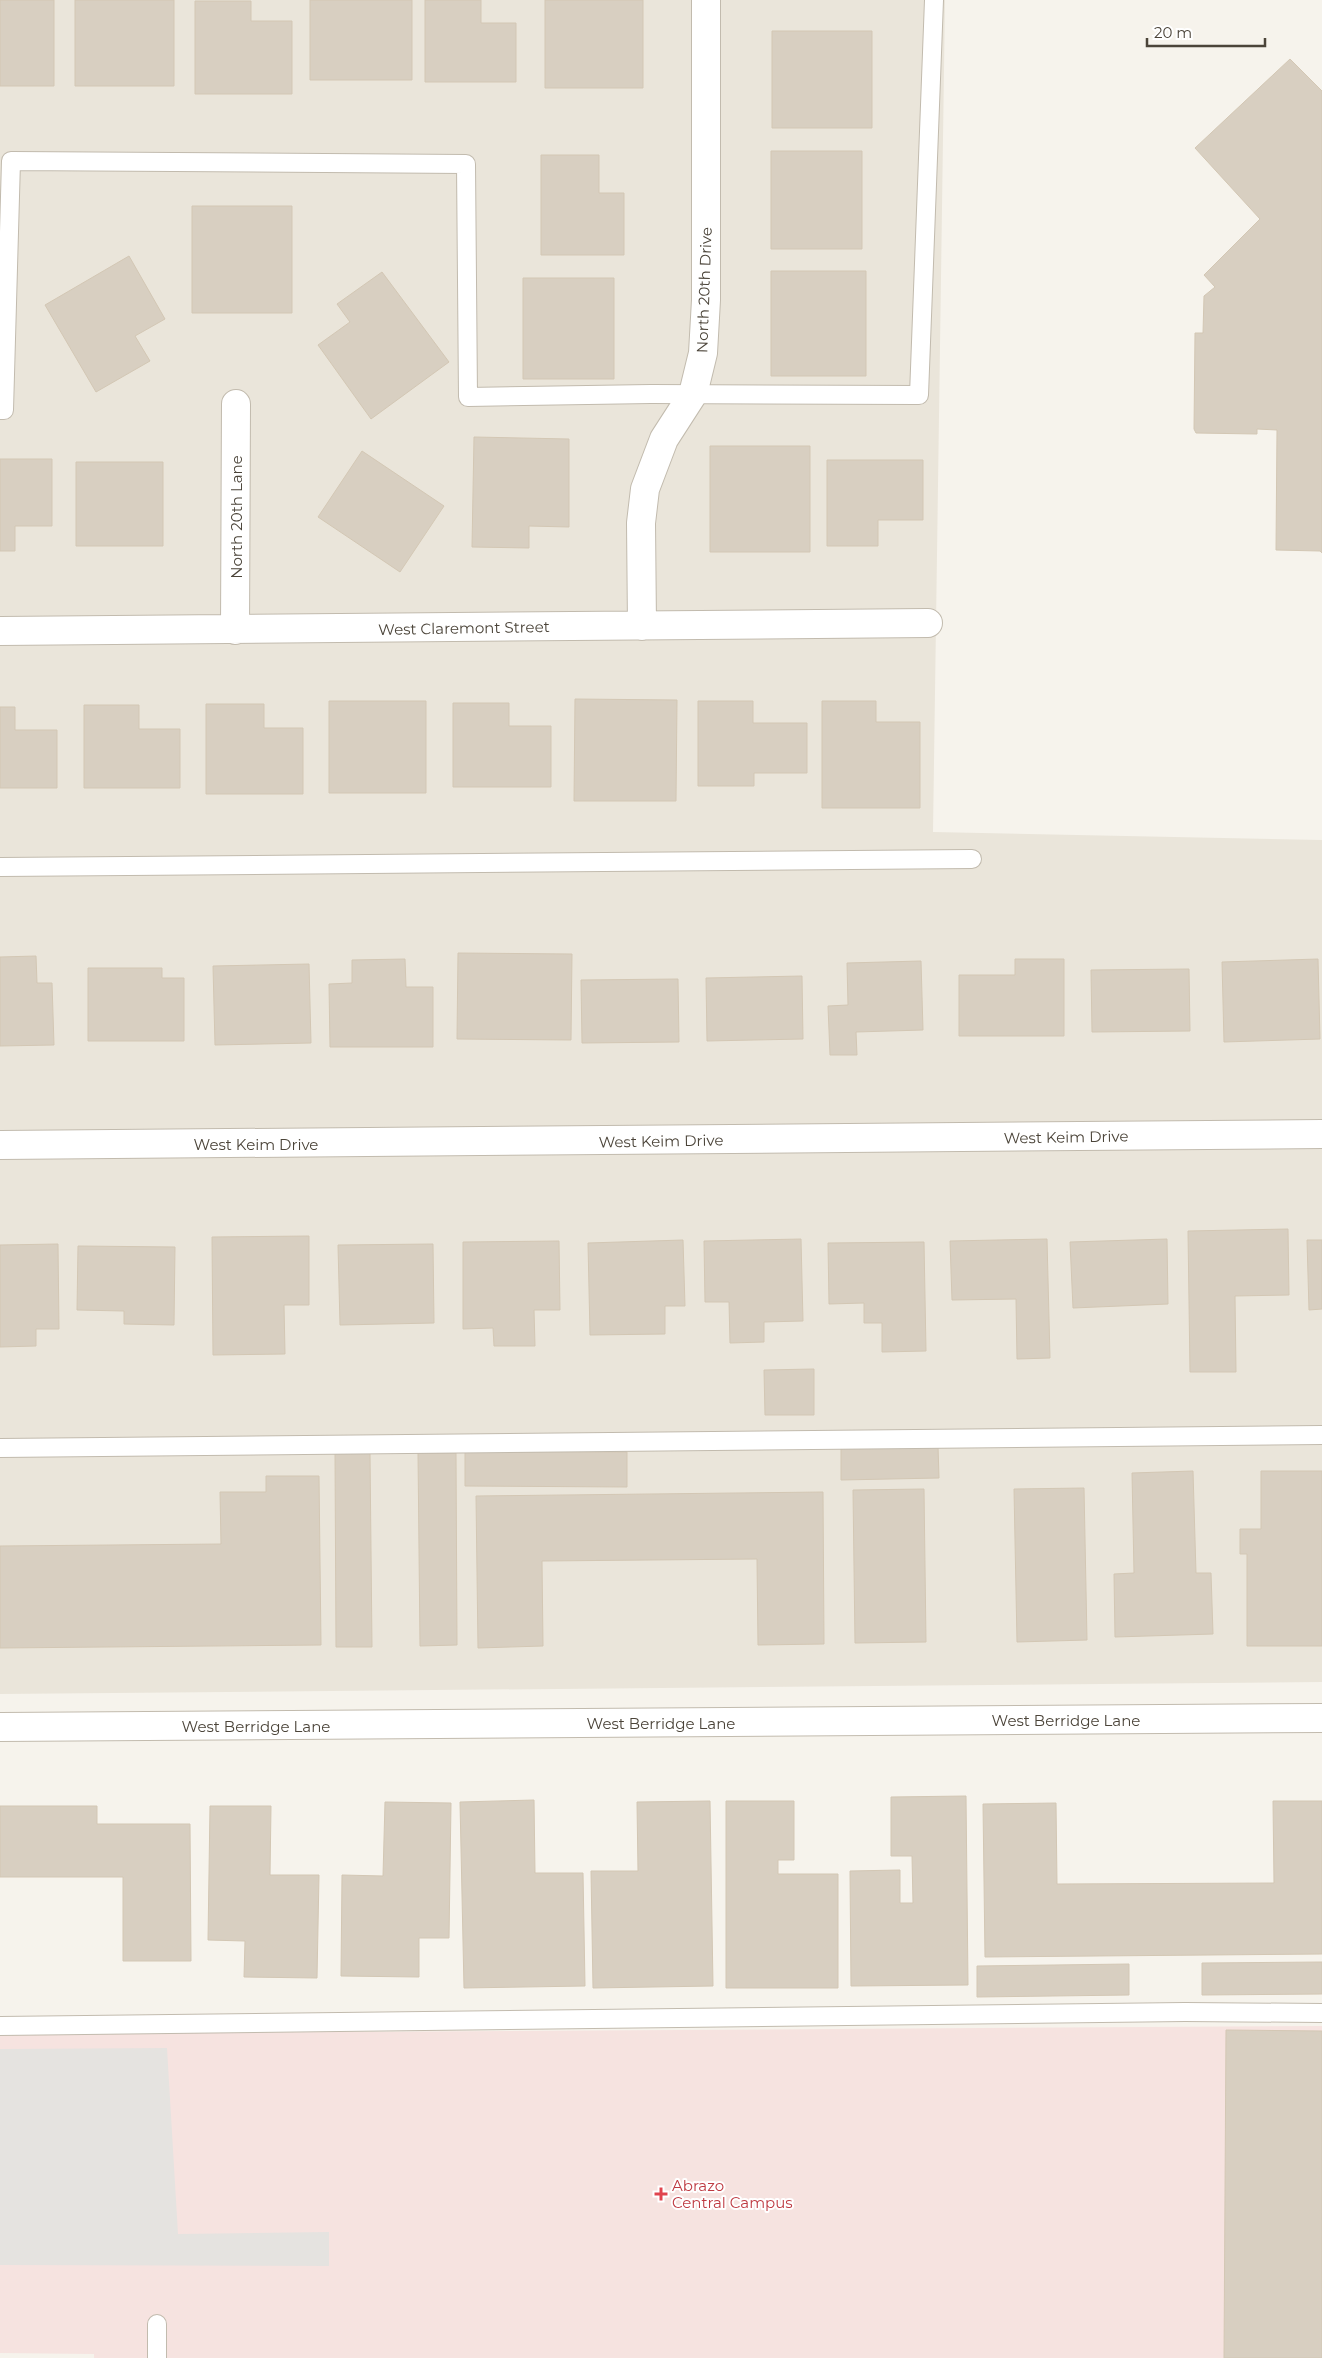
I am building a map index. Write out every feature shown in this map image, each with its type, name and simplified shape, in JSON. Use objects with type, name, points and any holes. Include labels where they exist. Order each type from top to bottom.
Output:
[{"type":"street","name":"North 20th Drive","points":[[642,626],[641,523],[645,489],[664,439],[693,394],[703,353],[706,300],[706,0]]},
{"type":"street","name":"North 20th Lane","points":[[235,630],[236,404]]},
{"type":"street","name":"West Claremont Street","points":[[0,631],[928,623]]},
{"type":"street","name":"West Keim Drive","points":[[0,1146],[1322,1134]]},
{"type":"street","name":"West Berridge Lane","points":[[0,1727],[1322,1718]]},
{"type":"lane","points":[[0,410],[4,410],[11,161],[466,164],[468,397],[693,394],[919,396],[934,0]]},
{"type":"lane","points":[[0,867],[972,859]]},
{"type":"lane","points":[[0,1448],[1322,1435]]},
{"type":"lane","points":[[0,2026],[1185,2012],[1322,2013]]},
{"type":"lane","points":[[157,2324],[157,2358]]},
{"type":"shaded area","points":[[0,0],[945,0],[933,832],[1322,840],[1322,1682],[0,1694]]},
{"type":"shaded area","name":"Abrazo Central Campus","points":[[1322,2026],[1322,2358],[94,2358],[94,2354],[0,2353],[0,2034]]},
{"type":"shaded area","points":[[167,2048],[178,2234],[329,2232],[329,2266],[0,2265],[0,2049]]},
{"type":"building","points":[[0,0],[54,0],[54,86],[0,86]]},
{"type":"building","points":[[75,0],[174,0],[174,86],[75,86]]},
{"type":"building","points":[[310,0],[412,0],[412,80],[310,80]]},
{"type":"building","points":[[425,0],[481,0],[481,23],[516,23],[516,82],[425,82]]},
{"type":"building","points":[[545,0],[643,0],[643,88],[545,88]]},
{"type":"building","points":[[195,1],[251,1],[251,21],[292,21],[292,94],[195,94]]},
{"type":"building","points":[[772,31],[872,31],[872,128],[772,128]]},
{"type":"building","points":[[1290,59],[1322,91],[1322,553],[1320,551],[1276,550],[1277,430],[1257,429],[1257,434],[1196,433],[1194,429],[1195,333],[1203,333],[1204,296],[1215,287],[1204,275],[1260,219],[1195,148]]},
{"type":"building","points":[[771,151],[862,151],[862,249],[771,249]]},
{"type":"building","points":[[541,155],[599,155],[599,193],[624,193],[624,255],[541,255]]},
{"type":"building","points":[[192,206],[292,206],[292,313],[192,313]]},
{"type":"building","points":[[129,256],[165,319],[135,336],[150,361],[96,392],[45,305]]},
{"type":"building","points":[[771,271],[866,271],[866,376],[771,376]]},
{"type":"building","points":[[382,272],[449,362],[371,419],[318,345],[350,322],[337,304]]},
{"type":"building","points":[[523,278],[614,278],[614,379],[523,379]]},
{"type":"building","points":[[474,437],[569,439],[569,527],[529,526],[529,548],[472,547]]},
{"type":"building","points":[[710,446],[810,446],[810,552],[710,552]]},
{"type":"building","points":[[362,451],[444,506],[400,572],[318,517]]},
{"type":"building","points":[[0,459],[52,459],[52,526],[15,526],[15,551],[0,551]]},
{"type":"building","points":[[827,460],[923,460],[923,520],[878,520],[878,546],[827,546]]},
{"type":"building","points":[[76,462],[163,462],[163,546],[76,546]]},
{"type":"building","points":[[575,699],[677,700],[676,801],[574,801]]},
{"type":"building","points":[[329,701],[426,701],[426,793],[329,793]]},
{"type":"building","points":[[698,701],[753,701],[753,723],[807,723],[807,773],[754,773],[754,786],[698,786]]},
{"type":"building","points":[[822,701],[876,701],[876,722],[920,722],[920,808],[822,808]]},
{"type":"building","points":[[453,703],[509,703],[509,726],[551,726],[551,787],[453,787]]},
{"type":"building","points":[[206,704],[264,704],[264,728],[303,728],[303,794],[206,794]]},
{"type":"building","points":[[84,705],[139,705],[139,729],[180,729],[180,788],[84,788]]},
{"type":"building","points":[[0,707],[15,707],[15,730],[57,730],[57,788],[0,788]]},
{"type":"building","points":[[458,953],[572,954],[571,1040],[457,1039]]},
{"type":"building","points":[[36,956],[37,983],[52,983],[54,1045],[0,1046],[0,957]]},
{"type":"building","points":[[405,959],[406,987],[433,987],[433,1047],[330,1047],[329,984],[352,983],[352,960]]},
{"type":"building","points":[[1015,959],[1064,959],[1064,1036],[959,1036],[959,975],[1015,975]]},
{"type":"building","points":[[1318,959],[1320,1039],[1224,1042],[1222,962]]},
{"type":"building","points":[[921,961],[923,1030],[856,1032],[857,1055],[830,1055],[828,1006],[848,1005],[847,963]]},
{"type":"building","points":[[309,964],[311,1043],[215,1045],[213,966]]},
{"type":"building","points":[[88,968],[162,968],[162,978],[184,978],[184,1041],[88,1041]]},
{"type":"building","points":[[1189,969],[1190,1031],[1092,1032],[1091,970]]},
{"type":"building","points":[[802,976],[803,1039],[707,1041],[706,978]]},
{"type":"building","points":[[678,979],[679,1042],[582,1043],[581,980]]},
{"type":"building","points":[[1288,1229],[1289,1295],[1235,1296],[1236,1372],[1190,1372],[1188,1231]]},
{"type":"building","points":[[309,1236],[309,1305],[284,1305],[285,1354],[213,1355],[212,1237]]},
{"type":"building","points":[[801,1239],[803,1321],[764,1322],[764,1342],[730,1343],[729,1302],[705,1302],[704,1241]]},
{"type":"building","points":[[1047,1239],[1050,1358],[1017,1359],[1016,1299],[952,1300],[950,1241]]},
{"type":"building","points":[[1167,1239],[1168,1304],[1073,1308],[1070,1242]]},
{"type":"building","points":[[683,1240],[685,1306],[665,1306],[665,1334],[590,1335],[588,1243]]},
{"type":"building","points":[[1307,1240],[1322,1240],[1322,1309],[1309,1310]]},
{"type":"building","points":[[559,1241],[560,1310],[534,1310],[535,1346],[494,1346],[493,1328],[463,1329],[463,1242]]},
{"type":"building","points":[[924,1242],[926,1351],[882,1352],[882,1323],[864,1323],[864,1303],[829,1304],[828,1243]]},
{"type":"building","points":[[58,1244],[59,1329],[36,1329],[36,1346],[0,1347],[0,1245]]},
{"type":"building","points":[[433,1244],[434,1323],[340,1325],[338,1245]]},
{"type":"building","points":[[78,1246],[175,1247],[174,1325],[124,1324],[124,1311],[77,1310]]},
{"type":"building","points":[[814,1369],[814,1415],[765,1415],[764,1370]]},
{"type":"building","points":[[938,1446],[939,1478],[841,1480],[841,1448]]},
{"type":"building","points":[[465,1451],[627,1452],[627,1487],[465,1486]]},
{"type":"building","points":[[335,1453],[370,1453],[372,1647],[336,1647]]},
{"type":"building","points":[[418,1453],[456,1453],[457,1645],[420,1646]]},
{"type":"building","points":[[1193,1471],[1196,1573],[1211,1573],[1213,1634],[1115,1637],[1114,1574],[1134,1573],[1132,1473]]},
{"type":"building","points":[[1261,1471],[1322,1471],[1322,1646],[1247,1646],[1247,1554],[1240,1554],[1240,1529],[1261,1529]]},
{"type":"building","points":[[266,1476],[319,1476],[321,1645],[0,1648],[0,1546],[221,1544],[220,1492],[266,1492]]},
{"type":"building","points":[[1084,1488],[1087,1640],[1017,1642],[1014,1489]]},
{"type":"building","points":[[924,1489],[926,1642],[855,1643],[853,1490]]},
{"type":"building","points":[[823,1492],[824,1644],[758,1645],[757,1559],[542,1561],[543,1646],[478,1648],[476,1496]]},
{"type":"building","points":[[966,1796],[968,1985],[851,1986],[850,1871],[900,1870],[900,1903],[913,1903],[912,1856],[891,1856],[891,1797]]},
{"type":"building","points":[[534,1800],[535,1873],[583,1873],[585,1986],[464,1988],[460,1802]]},
{"type":"building","points":[[710,1801],[713,1986],[593,1988],[591,1871],[638,1871],[637,1802]]},
{"type":"building","points":[[726,1801],[794,1801],[794,1860],[778,1860],[778,1874],[838,1874],[838,1988],[726,1988]]},
{"type":"building","points":[[1273,1801],[1322,1801],[1322,1954],[985,1957],[983,1804],[1056,1803],[1057,1884],[1274,1883]]},
{"type":"building","points":[[385,1802],[451,1803],[449,1938],[419,1938],[419,1977],[341,1976],[342,1875],[383,1876]]},
{"type":"building","points":[[0,1806],[97,1806],[97,1824],[190,1824],[191,1961],[123,1961],[123,1877],[0,1877]]},
{"type":"building","points":[[210,1806],[271,1806],[270,1875],[319,1875],[317,1978],[244,1977],[245,1941],[208,1940]]},
{"type":"building","points":[[1322,1962],[1322,1994],[1202,1995],[1202,1963]]},
{"type":"building","points":[[1129,1964],[1129,1995],[977,1997],[977,1966]]},
{"type":"building","points":[[1226,2030],[1322,2031],[1322,2358],[1224,2358]]},
{"type":"place","name":"Abrazo Central Campus","points":[[661,2194]]}]
